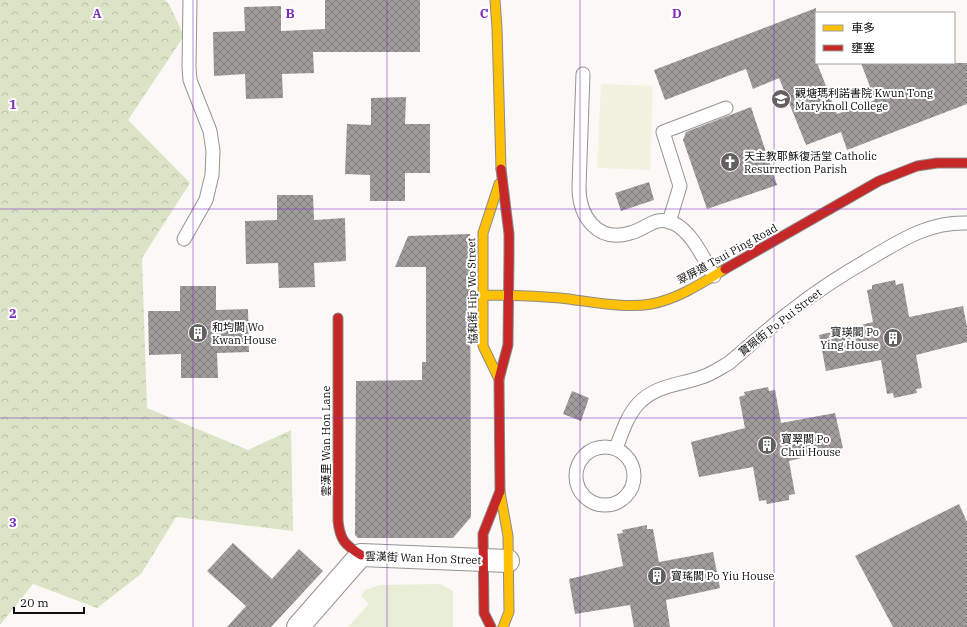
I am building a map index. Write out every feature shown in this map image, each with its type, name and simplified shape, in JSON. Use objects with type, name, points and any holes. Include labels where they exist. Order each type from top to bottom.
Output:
[{"type":"main road","name":"協和街 Hip Wo Street","points":[[495,0],[501,177],[509,234],[508,345],[499,380],[500,491],[508,536],[509,612],[503,627]]},
{"type":"main road","name":"翠屏道 Tsui Ping Road","points":[[484,295],[538,296],[632,306],[651,304],[670,299],[714,276],[879,181],[917,166],[967,163]]},
{"type":"main road","name":"協和街 Hip Wo Street","points":[[499,380],[483,346],[484,233],[501,177]]},
{"type":"main road","name":"雲漢里 Wan Hon Lane","points":[[338,318],[339,536],[348,547],[361,555]]},
{"type":"main road","name":"協和街 Hip Wo Street","points":[[491,627],[484,612],[483,534],[500,491]]},
{"type":"street","name":"雲漢街 Wan Hon Street","points":[[298,627],[361,555],[508,561]]},
{"type":"lane","points":[[184,239],[206,200],[212,174],[213,152],[210,131],[190,80],[190,0]]},
{"type":"lane","points":[[583,74],[579,187],[581,205],[586,218],[598,230],[613,235],[636,232],[658,220],[669,222],[681,228],[693,241],[714,276]]},
{"type":"lane","points":[[669,222],[680,186],[663,132],[726,108]]},
{"type":"lane","name":"寶珮街 Po Pui Street","points":[[616,448],[624,426],[631,413],[647,396],[668,386],[704,376],[718,370],[729,363],[805,300],[899,241],[928,228],[942,224],[955,222],[967,223]]},
{"type":"lane","points":[[607,446],[616,448],[624,452],[632,463],[635,476],[633,486],[629,494],[622,500],[613,504],[603,505],[593,503],[584,497],[578,488],[576,469],[580,459],[597,447],[607,446]]},
{"type":"green space","points":[[0,0],[165,0],[169,4],[184,36],[128,120],[190,183],[142,258],[147,408],[248,450],[291,430],[293,531],[176,517],[141,574],[97,608],[33,584],[0,625]]},
{"type":"green space","points":[[601,84],[653,86],[650,170],[597,168]]},
{"type":"green space","points":[[440,584],[453,591],[453,627],[348,627],[369,604],[361,596],[365,590],[380,585]]},
{"type":"building","points":[[325,0],[420,0],[420,52],[313,52],[314,73],[282,74],[283,98],[246,99],[245,74],[214,76],[213,32],[245,31],[244,7],[281,6],[281,31],[325,29]]},
{"type":"building","points":[[816,8],[815,64],[817,64],[837,114],[875,100],[861,64],[967,63],[967,104],[847,150],[841,132],[806,145],[779,78],[753,89],[746,69],[665,100],[654,70]]},
{"type":"building","points":[[406,97],[405,124],[430,124],[430,173],[405,173],[405,201],[370,201],[370,175],[345,174],[347,124],[371,125],[371,98]]},
{"type":"building","name":"天主教耶穌復活堂 Catholic Resurrection Parish","points":[[751,107],[777,185],[707,209],[683,140],[686,132]]},
{"type":"building","points":[[649,182],[654,200],[621,211],[615,193]]},
{"type":"building","points":[[277,195],[313,195],[314,220],[345,218],[346,261],[314,263],[315,287],[279,288],[278,263],[246,264],[245,221],[277,220]]},
{"type":"building","points":[[470,234],[471,517],[453,538],[358,538],[355,535],[356,381],[422,380],[422,362],[426,362],[426,267],[395,267],[408,236]]},
{"type":"building","name":"寶瑛閣 Po Ying House","points":[[895,280],[896,285],[903,283],[909,317],[963,306],[967,327],[967,342],[916,355],[922,388],[916,389],[917,393],[894,398],[893,393],[887,394],[881,360],[826,371],[819,335],[873,322],[867,290],[872,289],[872,285]]},
{"type":"building","name":"和均閣 Wo Kwan House","points":[[180,286],[216,286],[216,310],[248,309],[249,352],[217,353],[218,378],[181,378],[181,354],[149,355],[148,311],[180,311]]},
{"type":"building","name":"寶翠閣 Po Chui House","points":[[768,387],[769,391],[775,390],[781,423],[835,413],[843,448],[789,461],[795,494],[789,495],[789,500],[767,504],[766,500],[759,501],[753,467],[699,477],[691,442],[745,428],[739,397],[745,395],[744,392]]},
{"type":"building","points":[[572,391],[589,398],[581,421],[563,414]]},
{"type":"building","points":[[959,504],[967,522],[967,627],[893,627],[855,556]]},
{"type":"building","name":"寶瑤閣 Po Yiu House","points":[[647,525],[647,529],[653,529],[659,562],[713,552],[720,588],[666,600],[670,627],[634,627],[630,605],[575,614],[569,579],[623,566],[617,534],[623,533],[622,530]]},
{"type":"building","points":[[233,543],[272,579],[299,549],[323,571],[271,627],[227,627],[246,606],[207,571]]},
{"type":"traffic: slow","points":[[495,0],[501,169]]},
{"type":"traffic: slow","points":[[499,184],[483,233],[483,346],[499,379]]},
{"type":"traffic: slow","points":[[484,295],[551,297],[629,306],[651,304],[661,302],[680,294],[699,285],[725,269]]},
{"type":"traffic: slow","points":[[500,492],[508,536],[509,612],[503,627]]},
{"type":"traffic: jam","points":[[725,269],[879,181],[917,166],[937,163],[967,163]]},
{"type":"traffic: jam","points":[[500,492],[499,379],[508,345],[509,253],[509,234],[501,169]]},
{"type":"traffic: jam","points":[[338,318],[338,521],[340,533],[344,541],[361,555]]},
{"type":"traffic: jam","points":[[491,627],[484,613],[483,534],[500,491]]},
{"type":"place","name":"觀塘瑪利諾書院 Kwun Tong Maryknoll College","points":[[781,99]]},
{"type":"place","name":"天主教耶穌復活堂 Catholic Resurrection Parish","points":[[730,162]]},
{"type":"place","name":"和均閣 Wo Kwan House","points":[[198,333]]},
{"type":"place","name":"寶瑛閣 Po Ying House","points":[[893,338]]},
{"type":"place","name":"寶翠閣 Po Chui House","points":[[767,445]]},
{"type":"place","name":"寶瑤閣 Po Yiu House","points":[[657,576]]}]
